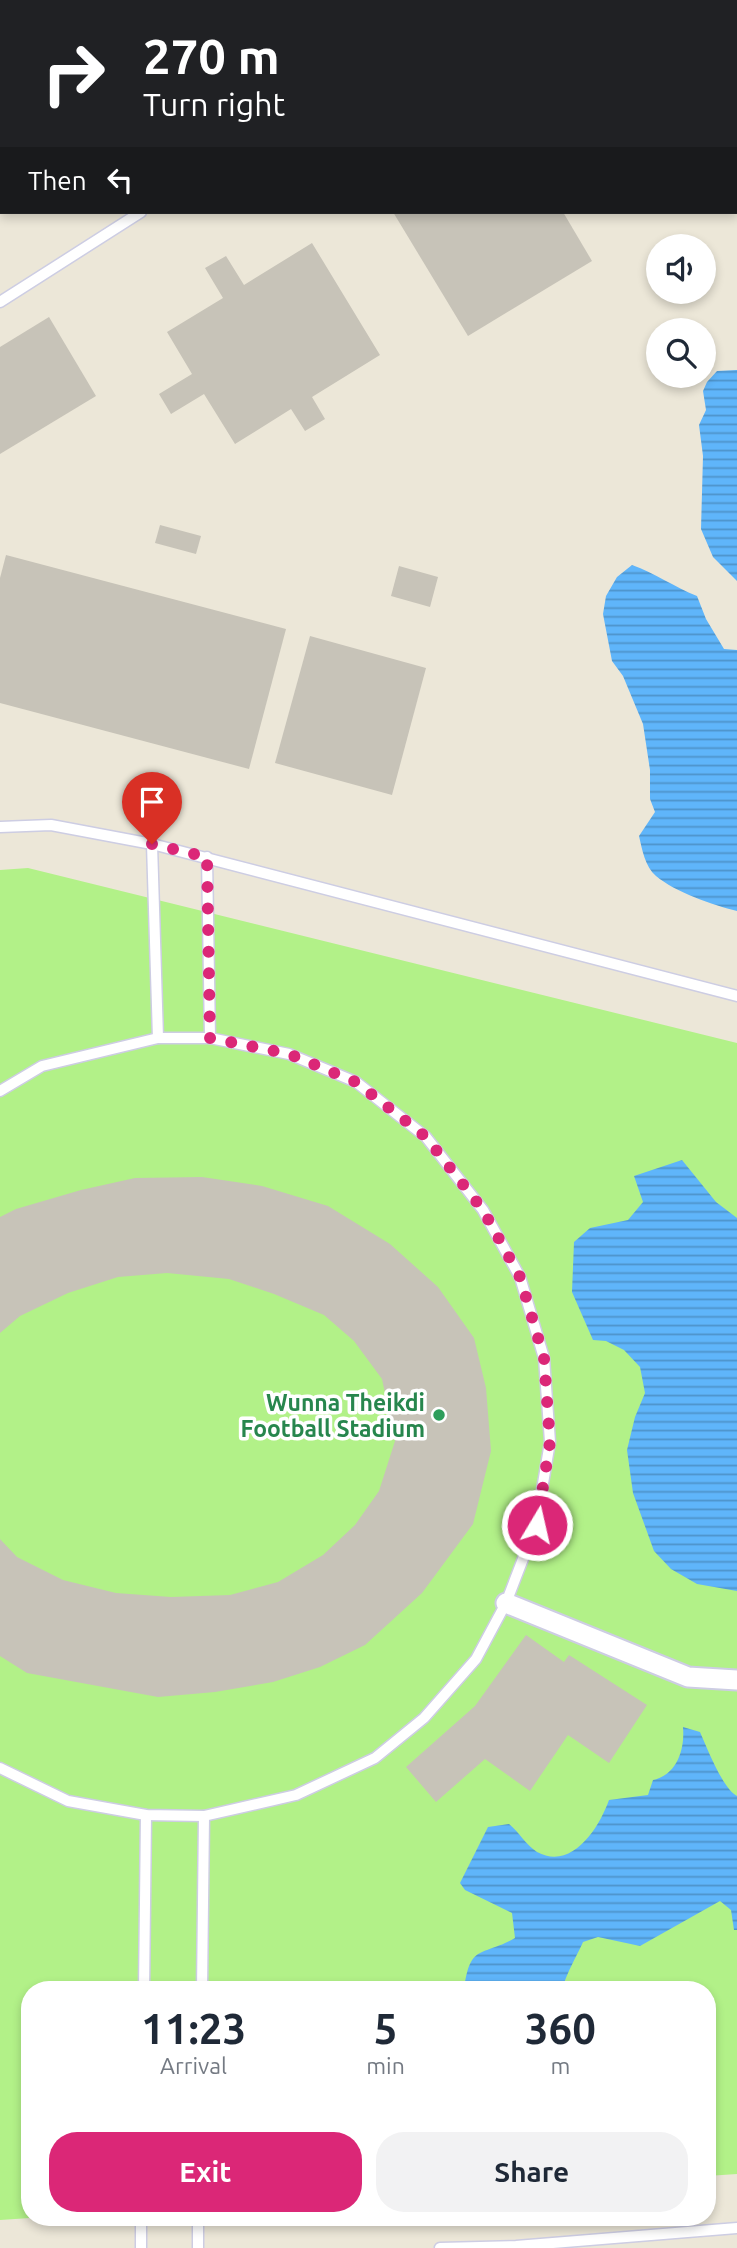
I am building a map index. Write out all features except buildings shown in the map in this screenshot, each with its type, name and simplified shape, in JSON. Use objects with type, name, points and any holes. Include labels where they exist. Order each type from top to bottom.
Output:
[{"type":"street","points":[[506,1603],[688,1677],[737,1680]]},
{"type":"lane","points":[[0,302],[138,214]]},
{"type":"lane","points":[[0,827],[51,825],[152,844],[737,996]]},
{"type":"lane","points":[[152,844],[158,1038]]},
{"type":"lane","points":[[207,857],[210,1038]]},
{"type":"lane","points":[[0,1091],[41,1066],[158,1038],[210,1038],[289,1054],[356,1082],[426,1137],[483,1210],[520,1277],[544,1358],[550,1442],[537,1525],[506,1603],[477,1659],[424,1718],[375,1758],[296,1795],[204,1816],[146,1815],[68,1801],[0,1768]]},
{"type":"lane","points":[[144,1981],[146,1815]]},
{"type":"lane","points":[[202,1981],[204,1816]]},
{"type":"lane","points":[[141,2226],[141,2248]]},
{"type":"lane","points":[[198,2226],[198,2248]]},
{"type":"lane","points":[[440,2248],[516,2246],[737,2228]]},
{"type":"green space","name":"Wunna Theikdi Football Stadium","points":[[28,868],[737,1043],[737,2174],[716,2175],[716,1981],[21,1981],[21,2219],[0,2220],[0,870]]},
{"type":"water","points":[[737,370],[737,581],[713,557],[701,529],[703,456],[699,425],[706,410],[703,391],[704,388],[716,388],[717,371]]},
{"type":"water","points":[[632,565],[697,596],[706,619],[724,649],[737,650],[737,911],[695,897],[664,882],[652,872],[643,852],[639,836],[655,812],[650,799],[650,770],[643,724],[623,676],[612,661],[603,614],[606,596],[617,577]]},
{"type":"water","points":[[682,1160],[716,1202],[737,1218],[737,1591],[697,1584],[671,1569],[654,1551],[633,1493],[627,1450],[635,1417],[645,1393],[640,1367],[624,1350],[606,1341],[593,1340],[572,1292],[574,1242],[590,1228],[628,1220],[643,1202],[634,1176]]},
{"type":"water","points":[[683,1727],[700,1732],[721,1777],[737,1796],[737,1930],[734,1930],[731,1910],[720,1901],[640,1946],[598,1937],[583,1942],[565,1981],[466,1981],[474,1958],[515,1938],[512,1913],[465,1890],[460,1883],[488,1827],[509,1824],[537,1852],[562,1856],[573,1851],[591,1834],[609,1800],[648,1795],[653,1780],[674,1767],[683,1744]]},
{"type":"place","name":"Wunna Theikdi Football Stadium","points":[[439,1415]]},
{"type":"route","points":[[152,844],[207,857],[210,1038],[289,1054],[356,1082],[426,1137],[483,1210],[520,1277],[544,1358],[550,1442],[537,1525]]}]
